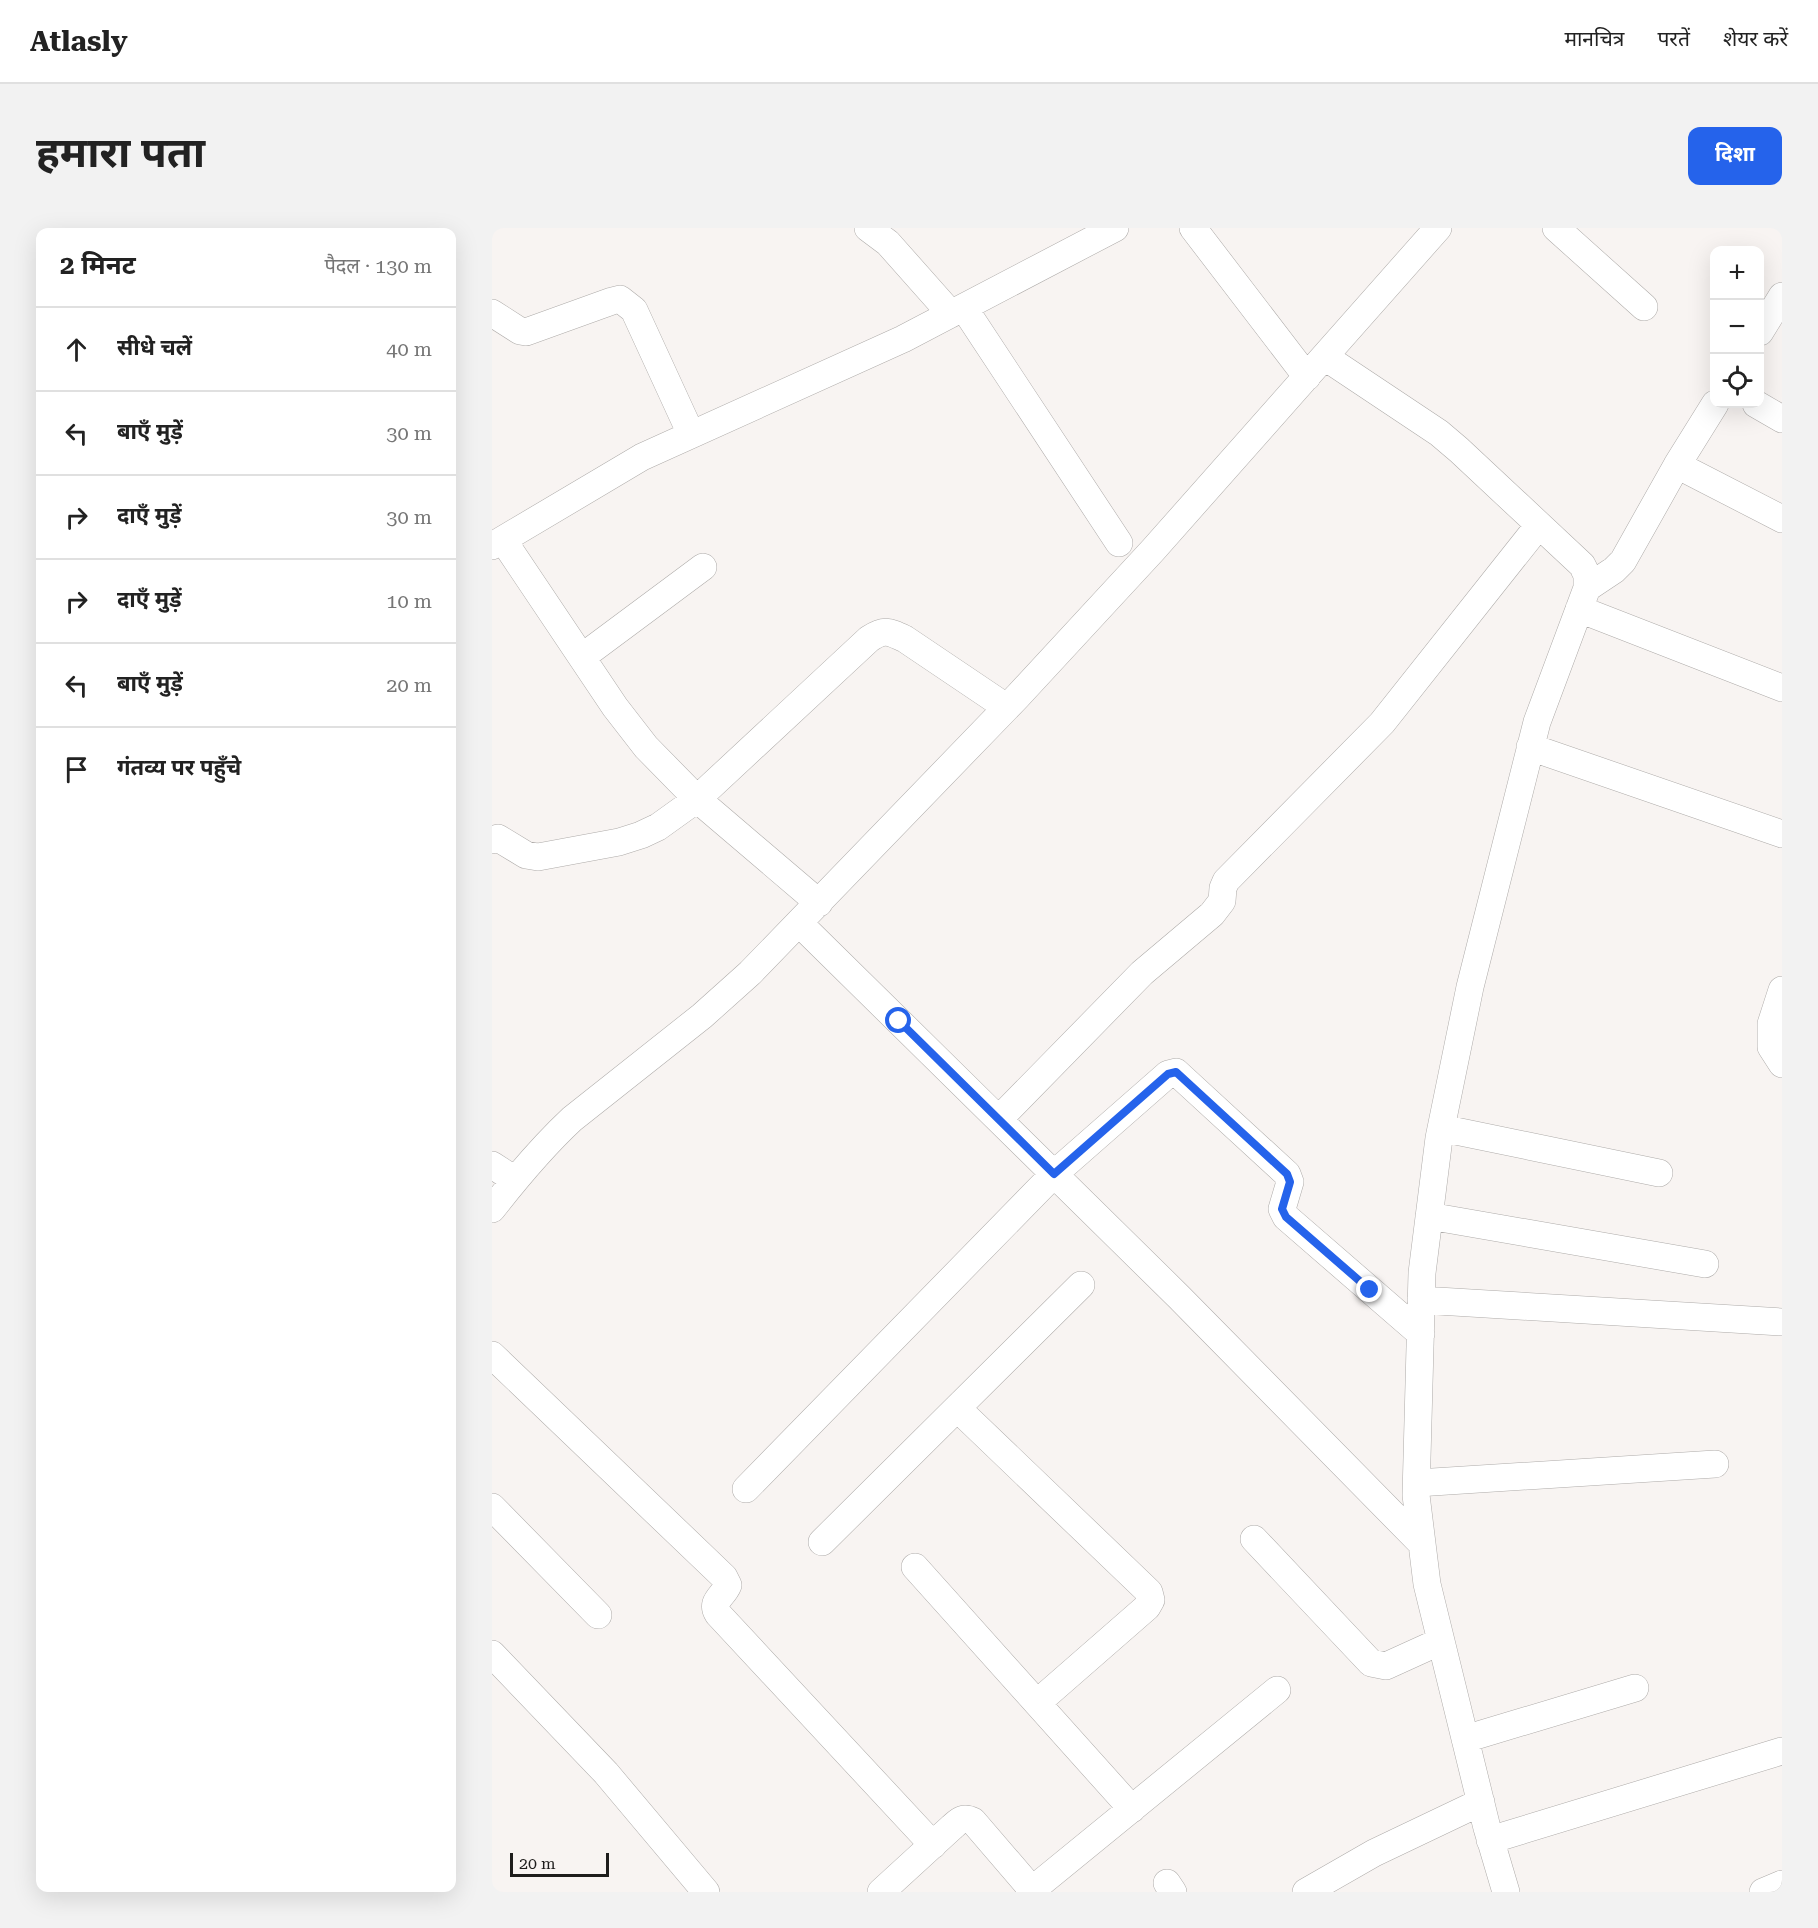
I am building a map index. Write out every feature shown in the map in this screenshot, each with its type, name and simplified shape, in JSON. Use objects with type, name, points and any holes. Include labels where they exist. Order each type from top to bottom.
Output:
[{"type":"street","points":[[868,228],[888,243],[958,311],[1119,543]]},
{"type":"street","points":[[819,903],[697,799],[646,747],[498,543],[642,457],[854,363],[1115,228]]},
{"type":"street","points":[[1193,228],[1307,377]]},
{"type":"street","points":[[492,1209],[535,1154],[572,1119],[702,1016],[750,973],[819,903],[1161,542],[1438,228]]},
{"type":"street","points":[[1556,228],[1644,307]]},
{"type":"street","points":[[1764,325],[1782,296]]},
{"type":"street","points":[[492,313],[520,331],[526,332],[612,301],[620,299],[627,303],[634,310],[691,434]]},
{"type":"street","points":[[1325,357],[1445,439],[1582,565],[1587,575],[1583,599],[1537,722],[1470,987],[1441,1128],[1422,1272],[1416,1495],[1427,1584],[1480,1802],[1506,1892]]},
{"type":"street","points":[[1583,599],[1623,561],[1677,465],[1713,408]]},
{"type":"street","points":[[1763,408],[1782,419]]},
{"type":"street","points":[[1677,465],[1782,519]]},
{"type":"street","points":[[999,1119],[1142,973],[1218,907],[1222,901],[1226,881],[1383,723],[1539,525]]},
{"type":"street","points":[[582,657],[704,567]]},
{"type":"street","points":[[1583,599],[1782,688]]},
{"type":"street","points":[[492,840],[498,838],[526,855],[538,857],[619,843],[658,827],[697,799],[869,639],[880,632],[889,632],[904,639],[1006,707]]},
{"type":"street","points":[[1530,747],[1782,834]]},
{"type":"street","points":[[799,923],[1179,1297],[1422,1544]]},
{"type":"street","points":[[1782,990],[1771,1024],[1771,1047],[1782,1064]]},
{"type":"street","points":[[746,1489],[1054,1174],[1168,1074],[1176,1072],[1287,1174],[1290,1182],[1282,1209],[1286,1217],[1420,1334]]},
{"type":"street","points":[[1441,1128],[1659,1173]]},
{"type":"street","points":[[492,1165],[515,1180]]},
{"type":"street","points":[[1429,1216],[1705,1264]]},
{"type":"street","points":[[822,1542],[1081,1285]]},
{"type":"street","points":[[1421,1300],[1782,1322]]},
{"type":"street","points":[[492,1355],[724,1577],[728,1585],[715,1603],[714,1609],[933,1845]]},
{"type":"street","points":[[957,1408],[1149,1592],[1151,1600],[1147,1607],[1037,1703]]},
{"type":"street","points":[[1417,1483],[1715,1464]]},
{"type":"street","points":[[492,1507],[598,1615]]},
{"type":"street","points":[[1254,1539],[1371,1663],[1386,1666],[1441,1641]]},
{"type":"street","points":[[915,1568],[1132,1809]]},
{"type":"street","points":[[492,1654],[606,1773],[706,1892]]},
{"type":"street","points":[[1465,1739],[1635,1688]]},
{"type":"street","points":[[881,1892],[962,1819],[967,1818],[973,1821],[1033,1891],[1277,1690]]},
{"type":"street","points":[[1490,1840],[1782,1751]]},
{"type":"street","points":[[1311,1891],[1374,1853],[1480,1802]]},
{"type":"street","points":[[1763,1892],[1782,1884]]},
{"type":"route","points":[[899,1021],[1054,1174],[1168,1074],[1176,1072],[1287,1174],[1290,1182],[1282,1209],[1286,1217],[1370,1290]]}]
